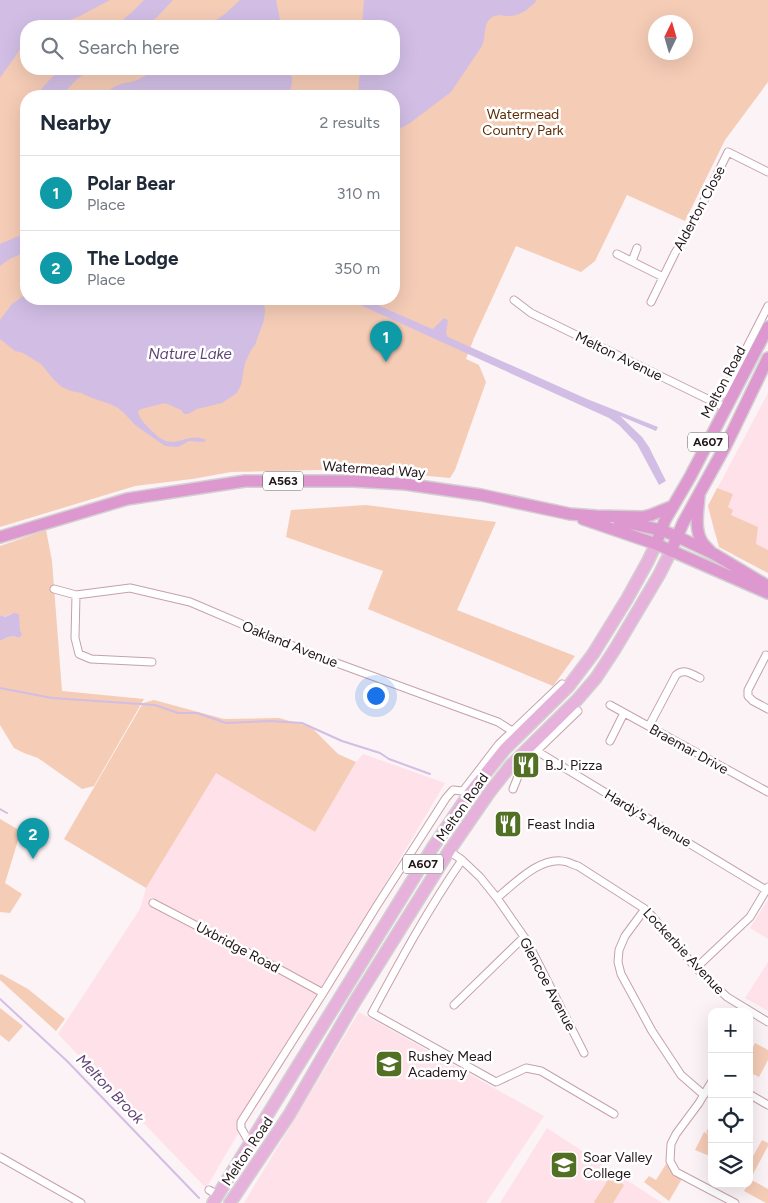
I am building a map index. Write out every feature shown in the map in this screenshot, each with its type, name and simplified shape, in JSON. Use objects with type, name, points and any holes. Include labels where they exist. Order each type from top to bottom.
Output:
[{"type":"highway","name":"Melton Road","points":[[671,550],[676,536],[726,445],[766,350],[768,327]]},
{"type":"highway","name":"Melton Road","points":[[656,544],[673,506],[726,408],[738,375],[766,350]]},
{"type":"highway","name":"Watermead Way","points":[[0,537],[127,498],[245,480],[353,481],[405,484],[481,495],[570,514],[656,544],[768,593]]},
{"type":"highway","name":"Melton Road","points":[[700,492],[697,526],[699,535],[702,543],[714,554]]},
{"type":"highway","name":"Watermead Way","points":[[570,514],[643,516],[673,506]]},
{"type":"highway","name":"Watermead Way","points":[[596,516],[661,530],[676,536],[714,554],[768,586]]},
{"type":"main road","name":"Melton Road","points":[[213,1196],[274,1104],[333,1007],[386,926],[466,793],[516,734],[565,686],[593,654],[627,599],[656,544]]},
{"type":"main road","name":"Melton Road","points":[[230,1203],[289,1115],[354,1003],[449,851],[510,765],[534,748],[596,678],[659,575],[671,550]]},
{"type":"main road","points":[[565,686],[580,696]]},
{"type":"main road","points":[[386,926],[392,929],[395,928],[415,895],[422,894]]},
{"type":"main road","points":[[274,1104],[289,1115]]},
{"type":"street","name":"Alderton Close","points":[[651,302],[728,152],[768,172]]},
{"type":"street","points":[[632,261],[637,248]]},
{"type":"street","points":[[616,254],[663,277]]},
{"type":"street","name":"Melton Avenue","points":[[514,300],[531,313],[726,408]]},
{"type":"street","points":[[723,394],[738,375],[768,306]]},
{"type":"street","name":"Oakland Avenue","points":[[54,589],[76,595],[130,588],[190,602],[312,654],[498,722],[516,734]]},
{"type":"street","points":[[76,595],[75,638],[79,654],[91,659],[152,662]]},
{"type":"street","points":[[766,655],[748,690],[748,696],[752,701],[768,710]]},
{"type":"street","points":[[649,726],[676,675],[686,671],[700,678]]},
{"type":"street","name":"Braemar Drive","points":[[610,706],[768,792]]},
{"type":"street","points":[[513,789],[523,764],[534,748],[578,710]]},
{"type":"street","points":[[610,740],[624,713]]},
{"type":"street","name":"Hardy's Avenue","points":[[534,748],[767,888]]},
{"type":"street","name":"Melton Road","points":[[249,1142],[241,1128],[241,1122],[446,798],[453,790],[466,793]]},
{"type":"street","name":"Glencoe Avenue","points":[[449,851],[462,860],[480,878],[497,898],[524,937],[584,1053]]},
{"type":"street","points":[[462,860],[416,934],[372,1013],[496,1082],[526,1068],[541,1071],[614,1114]]},
{"type":"street","name":"Lockerbie Avenue","points":[[497,898],[516,882],[543,864],[554,861],[566,861],[578,866],[645,909],[696,968],[726,997],[742,1008]]},
{"type":"street","points":[[696,968],[750,917],[767,888]]},
{"type":"street","name":"Uxbridge Road","points":[[153,903],[323,993]]},
{"type":"street","points":[[645,909],[624,936],[618,962],[620,974],[652,1031],[681,1075],[704,1095]]},
{"type":"street","points":[[454,1005],[524,937]]},
{"type":"street","name":"Lockerbie Avenue","points":[[753,1014],[768,1022]]},
{"type":"street","points":[[708,1088],[676,1134],[671,1144],[670,1161],[676,1172],[735,1203]]},
{"type":"street","points":[[753,1096],[768,1105]]},
{"type":"street","points":[[0,1157],[81,1203]]},
{"type":"shaded area","points":[[768,393],[768,560],[715,535],[708,506]]},
{"type":"shaded area","points":[[363,754],[445,783],[372,906],[238,1120],[239,1132],[206,1188],[58,1034],[140,909],[146,888],[216,772],[315,832],[356,762]]},
{"type":"shaded area","points":[[768,900],[768,939],[750,928]]},
{"type":"shaded area","points":[[768,962],[768,1011],[745,998]]},
{"type":"shaded area","name":"Rushey Mead Academy","points":[[359,1012],[544,1116],[486,1203],[244,1203]]},
{"type":"shaded area","name":"Soar Valley College","points":[[547,1128],[662,1203],[500,1203]]},
{"type":"green space","name":"Watermead Country Park","points":[[0,0],[768,0],[768,82],[725,140],[685,221],[627,195],[595,261],[581,272],[516,246],[466,359],[479,365],[486,382],[455,470],[450,478],[357,469],[231,472],[135,486],[0,527]]},
{"type":"green space","points":[[717,488],[733,494],[728,507],[733,510],[731,515],[758,527],[756,544],[768,550],[768,573],[719,547],[708,506]]},
{"type":"green space","points":[[366,505],[496,522],[457,610],[575,656],[553,686],[368,609],[383,571],[286,537],[291,510]]},
{"type":"green space","points":[[46,530],[52,561],[62,691],[144,699],[94,786],[82,789],[38,758],[14,748],[0,725],[0,641],[9,637],[19,638],[19,614],[11,614],[5,617],[0,615],[0,546]]},
{"type":"green space","points":[[154,700],[224,719],[279,718],[311,727],[338,754],[356,762],[315,832],[216,773],[146,888],[64,839],[143,703]]},
{"type":"green space","points":[[0,819],[19,830],[20,834],[5,883],[22,894],[10,913],[0,912]]},
{"type":"green space","points":[[1,974],[28,989],[65,1019],[56,1031],[0,980]]},
{"type":"green space","points":[[0,1008],[23,1026],[9,1042],[0,1035]]},
{"type":"green space","points":[[755,1043],[768,1050],[768,1060],[759,1077],[753,1074],[753,1047]]},
{"type":"green space","points":[[704,1132],[708,1134],[708,1155],[695,1150]]},
{"type":"green space","points":[[762,1140],[768,1143],[753,1174],[753,1156]]},
{"type":"green space","points":[[666,1164],[683,1177],[669,1201],[644,1182],[649,1176],[656,1180]]},
{"type":"green space","points":[[610,1177],[624,1185],[613,1203],[595,1203],[594,1202]]},
{"type":"green space","points":[[753,1181],[768,1189],[768,1203],[766,1203],[744,1191],[746,1188],[753,1188]]},
{"type":"water","points":[[0,0],[110,0],[70,20],[20,20],[20,50],[0,78]]},
{"type":"water","points":[[144,0],[173,0],[154,20],[122,20]]},
{"type":"water","points":[[240,0],[276,0],[280,20],[216,20]]},
{"type":"water","points":[[364,0],[537,0],[522,13],[511,16],[497,15],[489,20],[482,46],[451,92],[400,129],[400,90],[358,90],[360,75],[400,75],[400,20],[362,20]]},
{"type":"water","points":[[55,75],[83,75],[67,90],[40,90]]},
{"type":"water","points":[[291,75],[292,83],[290,90],[110,90],[116,86],[136,81],[144,76]]},
{"type":"water","points":[[20,236],[20,255],[0,266],[0,244]]},
{"type":"water","name":"Nature Lake","points":[[20,298],[20,305],[264,305],[265,311],[264,320],[255,345],[245,363],[241,385],[237,393],[222,403],[197,409],[188,414],[184,414],[181,410],[165,403],[138,411],[144,423],[164,440],[174,442],[188,438],[199,438],[206,440],[204,442],[189,441],[178,447],[165,446],[135,425],[118,408],[62,387],[41,364],[23,353],[15,351],[0,339],[0,320],[12,304]]},
{"type":"water","points":[[360,305],[378,305],[432,329],[444,318],[448,320],[446,333],[448,337],[587,399],[658,427],[656,431],[620,416],[642,437],[666,481],[659,485],[637,444],[619,425],[609,418]]},
{"type":"water","points":[[14,613],[19,614],[20,631],[22,634],[19,638],[10,637],[0,641],[0,615],[5,617]]},
{"type":"waterway","points":[[0,688],[52,698],[155,705],[178,713],[197,713],[226,723],[271,721],[302,723],[342,741],[380,753],[389,759],[430,774]]},
{"type":"waterway","points":[[0,809],[7,813]]},
{"type":"waterway","name":"Melton Brook","points":[[0,999],[67,1061],[199,1198]]},
{"type":"place","name":"Polar Bear","points":[[386,362]]},
{"type":"place","name":"B.J. Pizza","points":[[526,765]]},
{"type":"place","name":"Feast India","points":[[508,824]]},
{"type":"place","name":"The Lodge","points":[[33,859]]},
{"type":"place","name":"Rushey Mead Academy","points":[[389,1064]]},
{"type":"place","name":"Soar Valley College","points":[[564,1165]]}]
